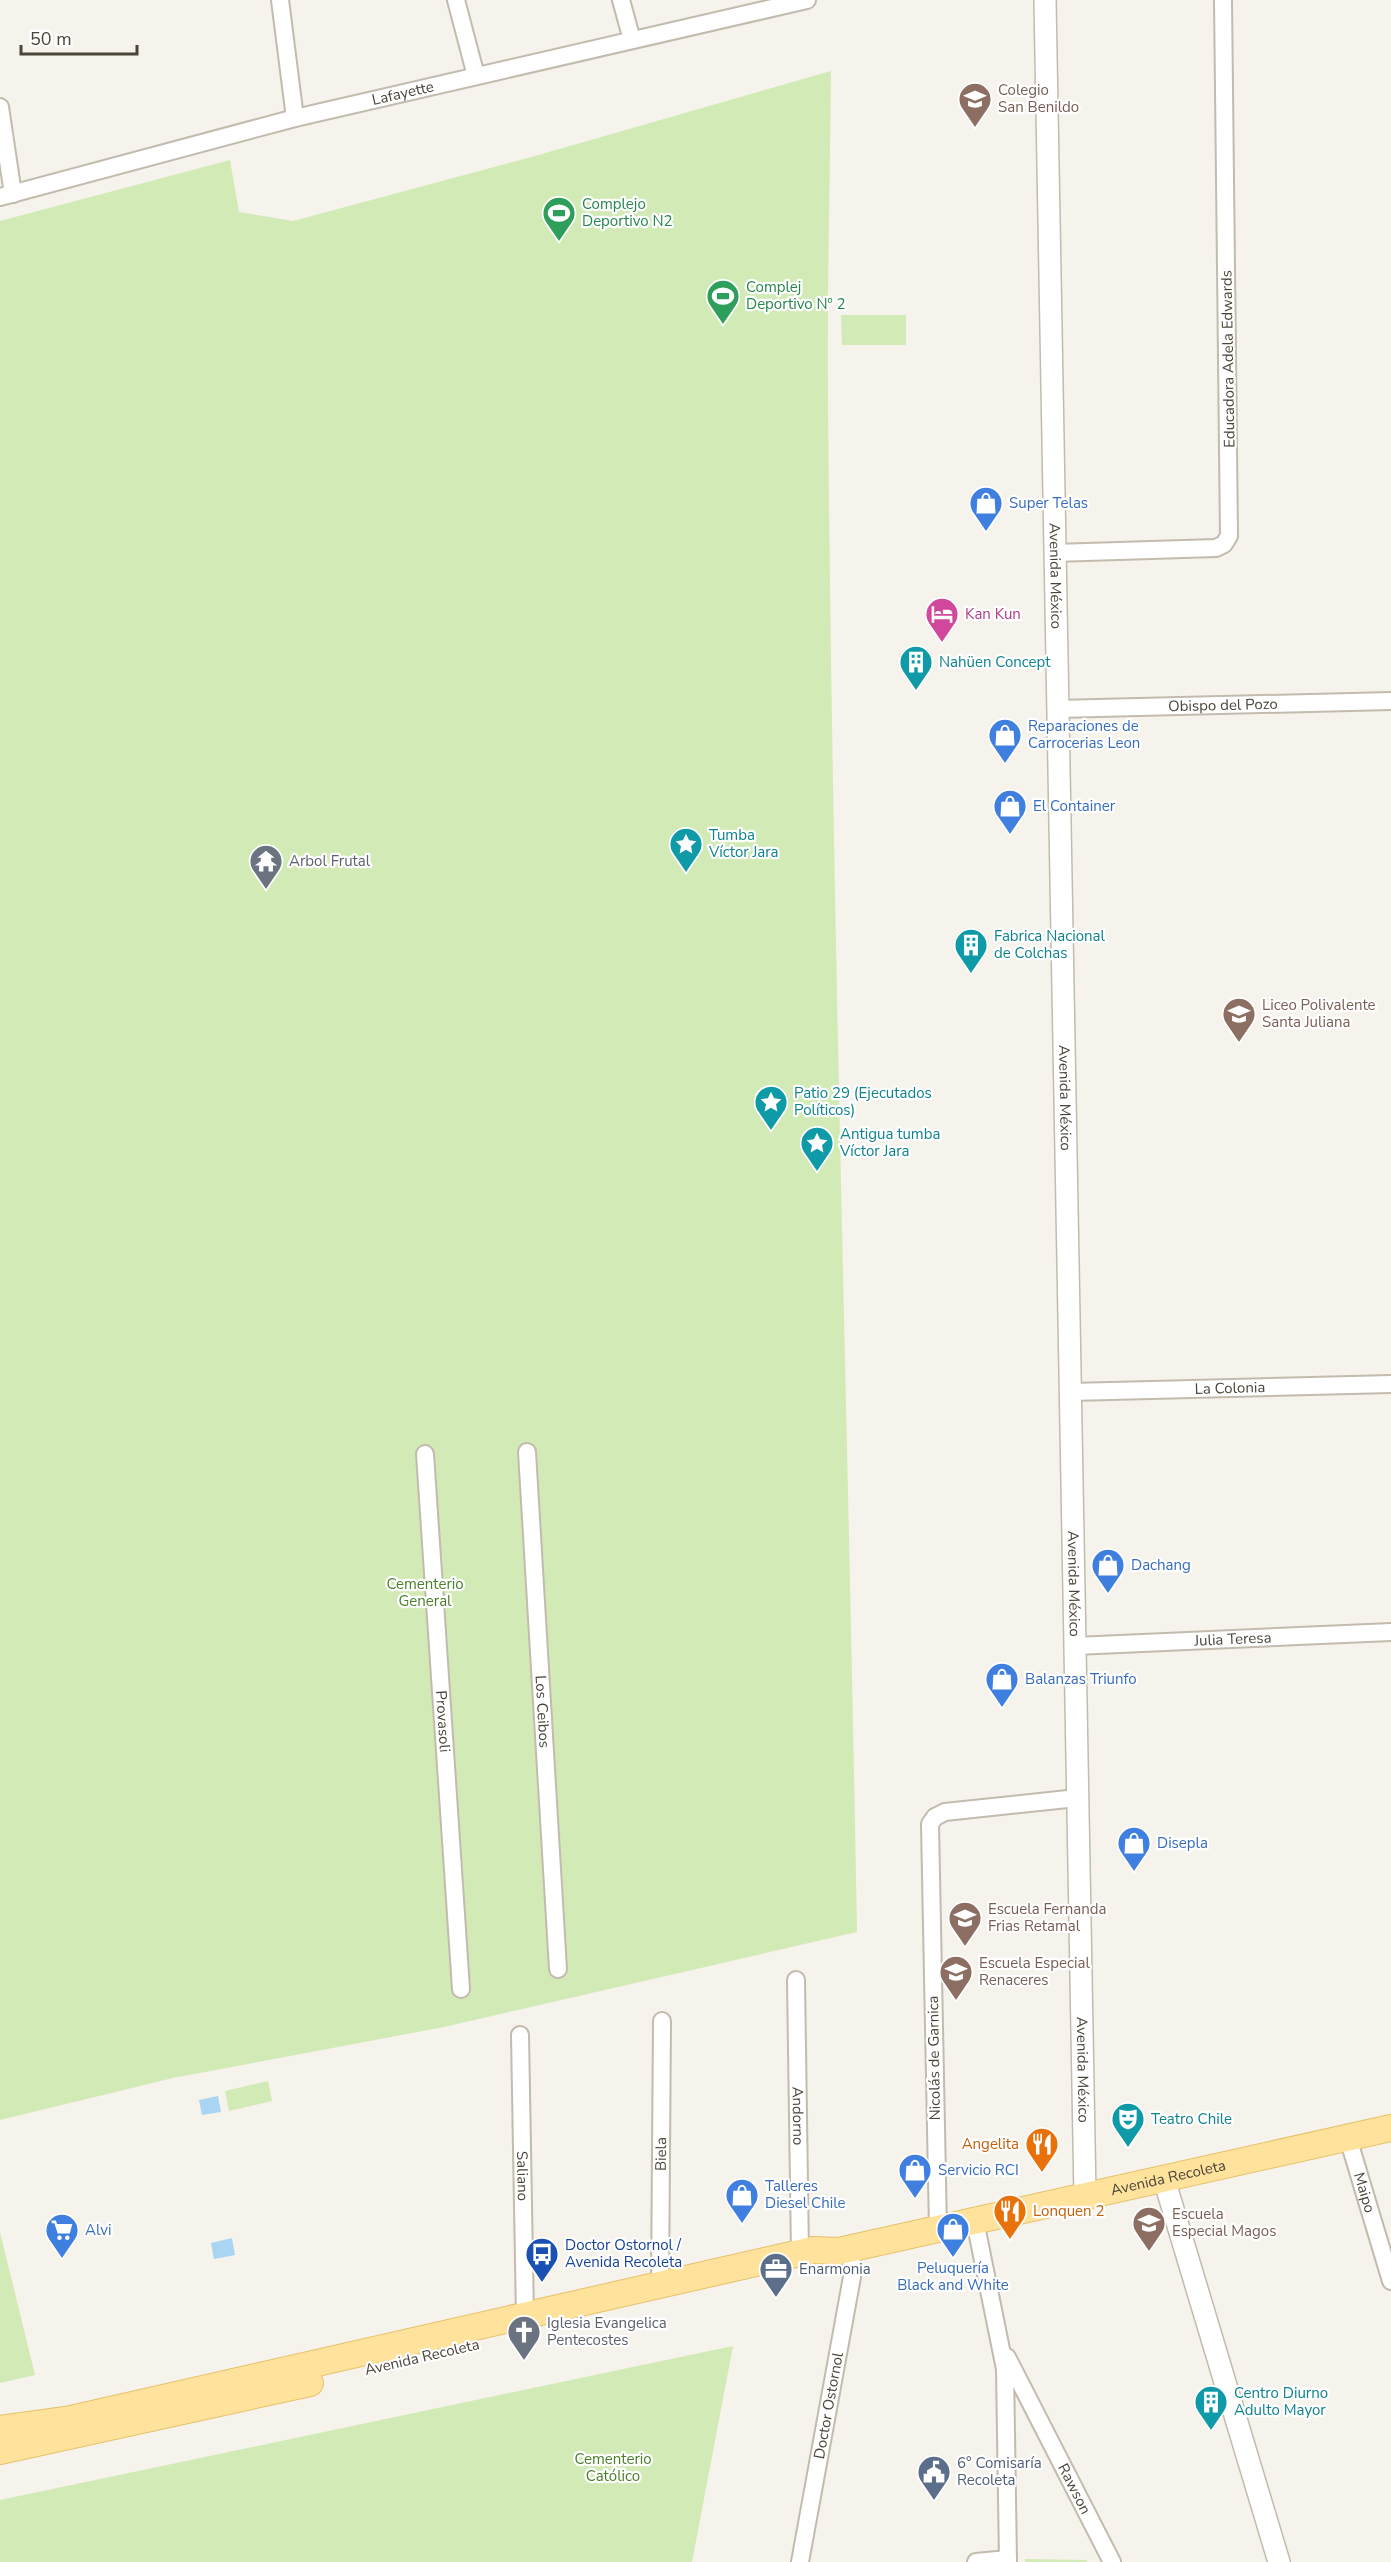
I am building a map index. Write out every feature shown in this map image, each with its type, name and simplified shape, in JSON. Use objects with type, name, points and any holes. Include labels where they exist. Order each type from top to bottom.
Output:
[{"type":"main road","name":"Avenida Recoleta","points":[[0,2429],[70,2419],[813,2250],[845,2250],[1391,2128]]},
{"type":"main road","name":"Avenida Recoleta","points":[[0,2451],[354,2373],[795,2271],[817,2265],[845,2250]]},
{"type":"street","points":[[280,0],[295,118]]},
{"type":"street","points":[[456,0],[476,76]]},
{"type":"street","points":[[621,0],[632,40]]},
{"type":"street","name":"Lafayette","points":[[7,196],[295,118],[787,2],[807,0]]},
{"type":"street","name":"Avenida México","points":[[1045,0],[1085,2196]]},
{"type":"street","name":"Educadora Adela Edwards","points":[[1054,553],[1216,549],[1224,544],[1229,536],[1223,0]]},
{"type":"street","points":[[0,107],[7,196]]},
{"type":"street","name":"Obispo del Pozo","points":[[1057,709],[1391,701]]},
{"type":"street","name":"La Colonia","points":[[1070,1392],[1391,1384]]},
{"type":"street","name":"Los Ceibos","points":[[527,1452],[558,1969]]},
{"type":"street","name":"Provasoli","points":[[425,1454],[461,1989]]},
{"type":"street","name":"Julia Teresa","points":[[1075,1646],[1391,1632]]},
{"type":"street","name":"Nicolás de Garnica","points":[[938,2229],[930,1824],[935,1817],[945,1812],[1077,1798]]},
{"type":"street","name":"Andorno","points":[[796,1980],[800,2253]]},
{"type":"street","name":"Biela","points":[[660,2286],[662,2021]]},
{"type":"street","name":"Saliano","points":[[520,2035],[525,2317]]},
{"type":"street","name":"Maipo","points":[[1348,2138],[1391,2281]]},
{"type":"street","points":[[1164,2179],[1279,2562]]},
{"type":"street","points":[[975,2221],[1002,2348],[1007,2424],[1008,2560],[976,2562]]},
{"type":"street","name":"Doctor Ostornol","points":[[800,2562],[852,2277],[845,2250]]},
{"type":"street","name":"Rawson","points":[[1002,2348],[1112,2562]]},
{"type":"street","points":[[1007,2424],[1023,2417],[1037,2417]]},
{"type":"green space","name":"Cementerio General","points":[[831,71],[828,275],[830,590],[857,1932],[444,2027],[173,2078],[0,2120],[0,221],[230,160],[239,212],[293,221],[528,158]]},
{"type":"green space","points":[[841,315],[906,315],[906,345],[842,345]]},
{"type":"green space","points":[[268,2081],[272,2101],[229,2111],[225,2091]]},
{"type":"green space","points":[[0,2232],[35,2375],[0,2383]]},
{"type":"green space","name":"Cementerio Católico","points":[[733,2346],[692,2562],[0,2562],[0,2500]]},
{"type":"green space","points":[[1025,2559],[1087,2560],[1087,2562],[1025,2562]]},
{"type":"water","points":[[218,2096],[221,2112],[202,2115],[199,2100]]},
{"type":"water","points":[[232,2238],[235,2255],[214,2259],[211,2243]]},
{"type":"place","name":"Colegio San Benildo","points":[[975,128]]},
{"type":"place","name":"Complejo Deportivo N2","points":[[559,242]]},
{"type":"place","name":"Complej Deportivo Nº 2","points":[[723,325]]},
{"type":"place","name":"Super Telas","points":[[986,532]]},
{"type":"place","name":"Kan Kun","points":[[942,643]]},
{"type":"place","name":"Nahüen Concept","points":[[916,691]]},
{"type":"place","name":"Reparaciones de Carrocerias Leon","points":[[1005,764]]},
{"type":"place","name":"El Container","points":[[1010,835]]},
{"type":"place","name":"Tumba Víctor Jara","points":[[686,873]]},
{"type":"place","name":"Arbol Frutal","points":[[266,890]]},
{"type":"place","name":"Fabrica Nacional de Colchas","points":[[971,974]]},
{"type":"place","name":"Liceo Polivalente Santa Juliana","points":[[1239,1043]]},
{"type":"place","name":"Patio 29 (Ejecutados Políticos)","points":[[771,1131]]},
{"type":"place","name":"Antigua tumba Víctor Jara","points":[[817,1172]]},
{"type":"place","name":"Dachang","points":[[1108,1594]]},
{"type":"place","name":"Balanzas Triunfo","points":[[1002,1708]]},
{"type":"place","name":"Disepla","points":[[1134,1872]]},
{"type":"place","name":"Escuela Fernanda Frias Retamal","points":[[965,1947]]},
{"type":"place","name":"Escuela Especial Renaceres","points":[[956,2001]]},
{"type":"place","name":"Teatro Chile","points":[[1128,2148]]},
{"type":"place","name":"Angelita","points":[[1042,2173]]},
{"type":"place","name":"Servicio RCI","points":[[915,2199]]},
{"type":"place","name":"Talleres Diesel Chile","points":[[742,2224]]},
{"type":"place","name":"Lonquen 2","points":[[1010,2240]]},
{"type":"place","name":"Escuela Especial Magos","points":[[1149,2252]]},
{"type":"place","name":"Peluquería Black and White","points":[[953,2258]]},
{"type":"place","name":"Alvi","points":[[62,2259]]},
{"type":"place","name":"Doctor Ostornol / Avenida Recoleta","points":[[542,2283]]},
{"type":"place","name":"Enarmonia","points":[[776,2298]]},
{"type":"place","name":"Iglesia Evangelica Pentecostes","points":[[524,2361]]},
{"type":"place","name":"Centro Diurno Adulto Mayor","points":[[1211,2431]]},
{"type":"place","name":"6° Comisaría Recoleta","points":[[934,2501]]}]
